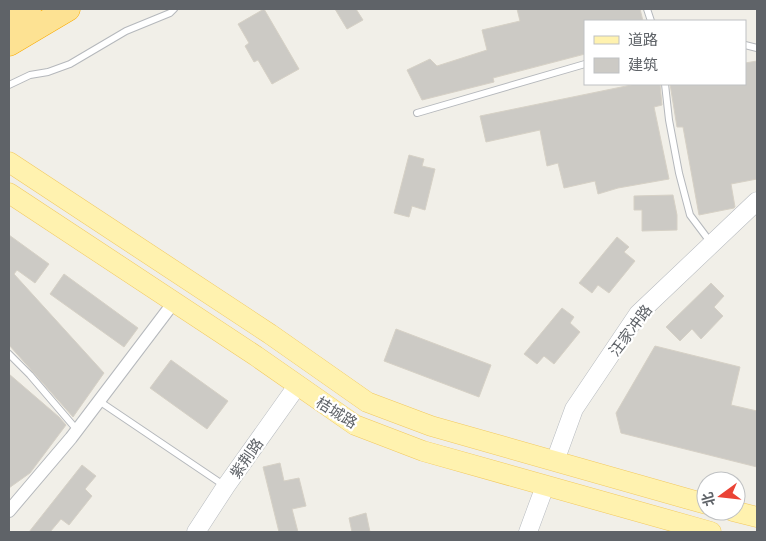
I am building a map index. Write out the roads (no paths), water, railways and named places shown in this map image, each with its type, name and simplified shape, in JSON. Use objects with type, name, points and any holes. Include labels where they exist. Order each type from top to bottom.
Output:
[{"type":"highway","points":[[9,44],[25,17],[68,9]]},
{"type":"main road","name":"桔城路","points":[[9,162],[270,334],[367,402],[431,426],[696,501]]},
{"type":"main road","name":"桔城路","points":[[9,193],[256,356],[355,425],[423,451],[711,532]]},
{"type":"street","name":"汪家冲路","points":[[555,461],[574,409],[638,314],[757,201]]},
{"type":"street","points":[[9,511],[77,430],[174,302]]},
{"type":"street","name":"紫荆路","points":[[196,532],[297,386]]},
{"type":"street","points":[[528,532],[545,486]]},
{"type":"lane","points":[[9,85],[30,75],[48,72],[70,64],[126,31],[170,13],[174,9]]},
{"type":"lane","points":[[416,113],[584,64]]},
{"type":"lane","points":[[665,85],[669,120],[679,173],[690,215],[711,244]]},
{"type":"lane","points":[[9,354],[30,375],[77,430]]},
{"type":"lane","points":[[99,401],[226,486]]}]
